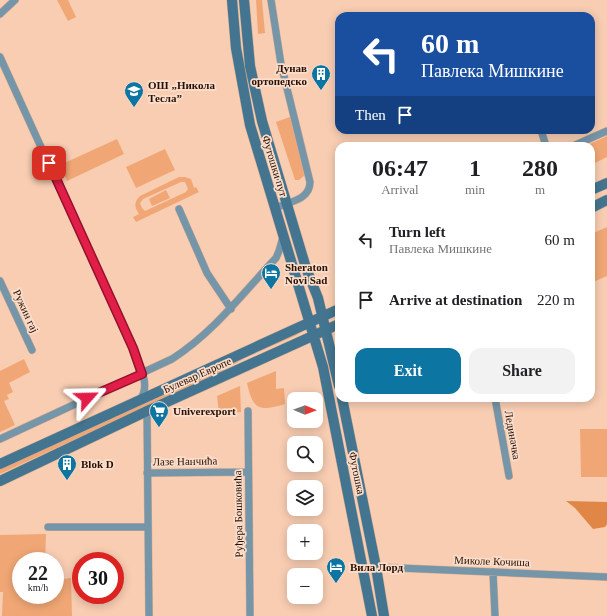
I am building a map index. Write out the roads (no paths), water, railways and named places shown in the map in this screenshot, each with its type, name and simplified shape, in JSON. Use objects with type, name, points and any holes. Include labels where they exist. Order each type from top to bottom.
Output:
[{"type":"main road","name":"Футошки пут","points":[[232,0],[236,48],[250,125],[314,335]]},
{"type":"main road","name":"Футошки пут","points":[[244,0],[251,73],[262,121],[322,316]]},
{"type":"main road","points":[[595,188],[607,183]]},
{"type":"main road","points":[[595,206],[607,200]]},
{"type":"main road","name":"Булевар Европе","points":[[0,464],[162,388],[335,311]]},
{"type":"main road","points":[[322,316],[335,359]]},
{"type":"main road","name":"Булевар Европе","points":[[0,481],[147,411],[335,326]]},
{"type":"main road","name":"Футошка","points":[[314,335],[334,419],[372,616]]},
{"type":"main road","name":"Футошка","points":[[343,402],[376,568],[384,616]]},
{"type":"street","points":[[0,14],[15,0]]},
{"type":"street","points":[[271,0],[281,64],[310,182],[310,190],[305,196],[275,208]]},
{"type":"street","points":[[0,57],[133,348],[144,382],[145,391],[141,398]]},
{"type":"street","points":[[582,142],[607,131]]},
{"type":"street","points":[[179,209],[207,273],[231,309]]},
{"type":"street","points":[[0,440],[142,374],[190,348],[231,309],[276,258],[280,251],[283,235]]},
{"type":"street","points":[[276,258],[283,254],[291,261]]},
{"type":"street","name":"Ружин гај","points":[[0,281],[32,350]]},
{"type":"street","points":[[144,382],[153,389],[162,388]]},
{"type":"street","name":"Лединачка","points":[[496,402],[509,476]]},
{"type":"street","name":"Лазе Нанчића","points":[[147,411],[149,616]]},
{"type":"street","name":"Руђера Бошковића","points":[[248,411],[250,616]]},
{"type":"street","name":"Лазе Нанчића","points":[[147,473],[248,472]]},
{"type":"street","points":[[48,527],[148,527]]},
{"type":"street","name":"Миколе Кочиша","points":[[376,568],[607,577]]},
{"type":"street","points":[[493,572],[495,616]]},
{"type":"place","name":"Дунав ортопедско","points":[[321,91]]},
{"type":"place","name":"ОШ „Никола Тесла”","points":[[134,108]]},
{"type":"place","name":"Sheraton Novi Sad","points":[[271,290]]},
{"type":"place","name":"Univerexport","points":[[159,428]]},
{"type":"place","name":"Blok D","points":[[67,481]]},
{"type":"place","name":"Вила Лорд","points":[[336,584]]}]
